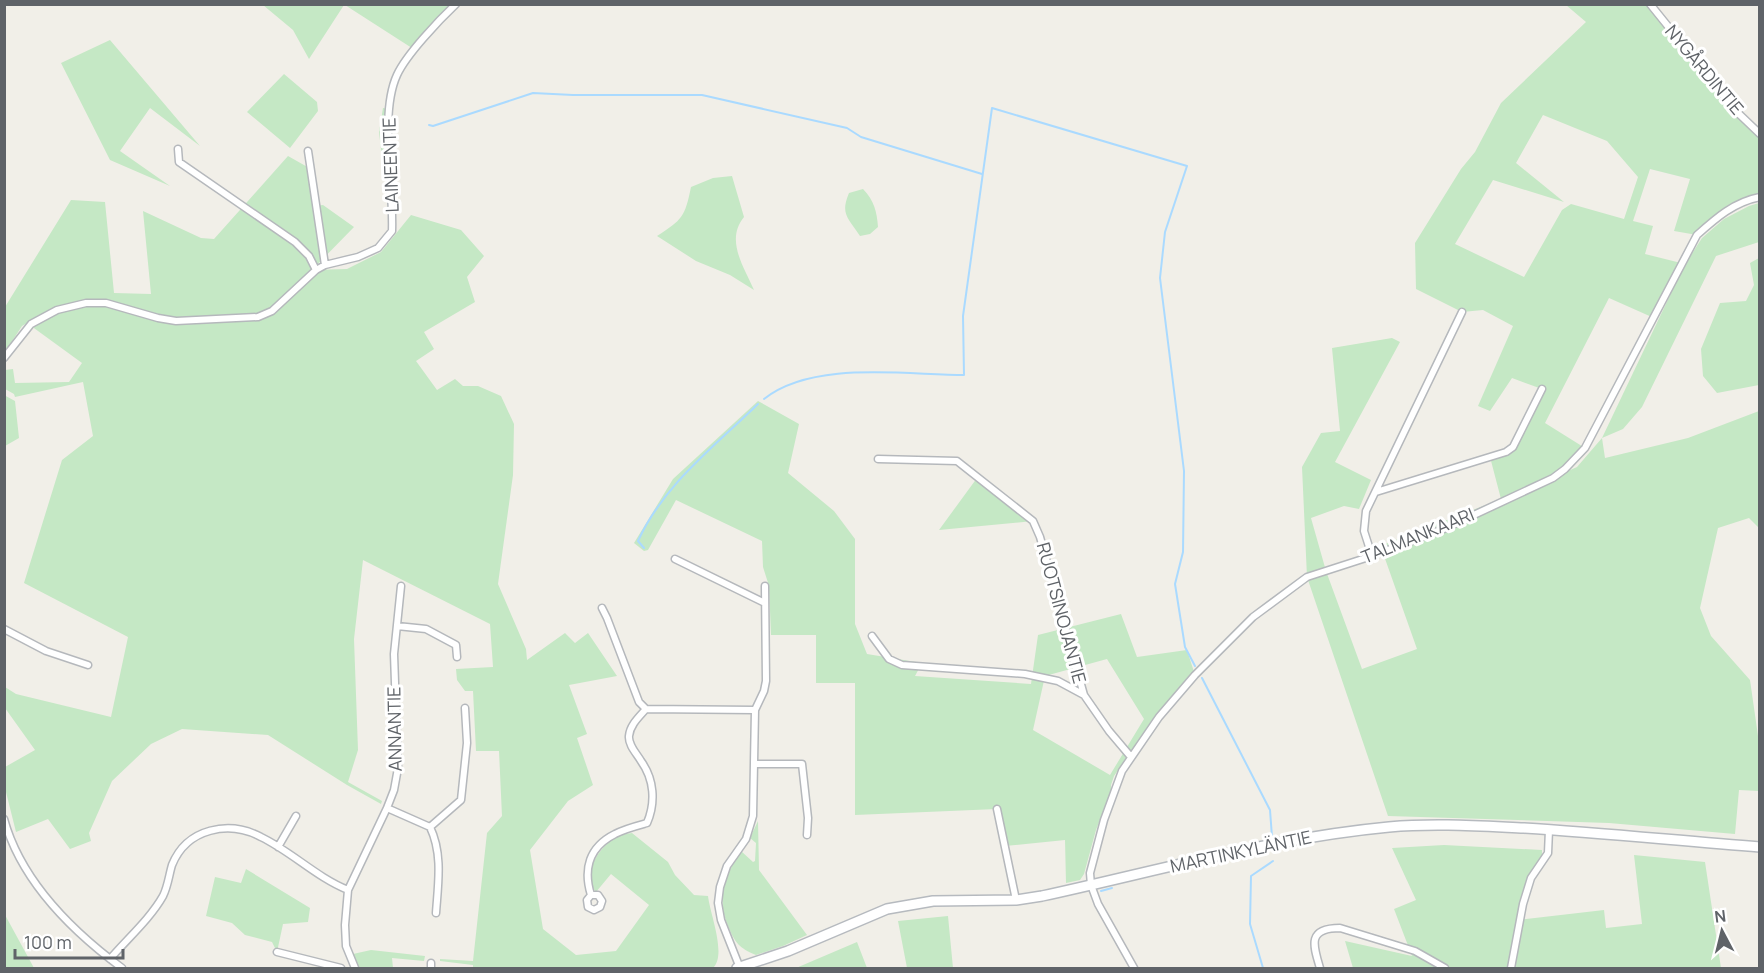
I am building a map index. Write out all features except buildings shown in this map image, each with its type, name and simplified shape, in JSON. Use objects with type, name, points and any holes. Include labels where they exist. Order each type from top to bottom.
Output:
[{"type":"street","name":"LAINEENTIE","points":[[4,358],[31,324],[64,307],[106,303],[176,321],[248,319],[272,312],[316,270],[378,248],[392,231],[389,109],[397,75],[415,50],[456,4]]},
{"type":"street","name":"NYGÅRDINTIE","points":[[1650,4],[1738,113],[1760,134]]},
{"type":"street","points":[[178,148],[179,162],[296,242],[309,256],[316,270]]},
{"type":"street","points":[[308,151],[326,265]]},
{"type":"street","name":"TALMANKAARI","points":[[1091,885],[1091,867],[1104,820],[1122,771],[1159,717],[1195,675],[1253,617],[1307,577],[1372,556],[1446,528],[1553,478],[1565,469],[1586,448],[1697,235],[1720,214],[1760,196]]},
{"type":"street","points":[[1372,556],[1364,531],[1366,511],[1462,312]]},
{"type":"street","points":[[1376,492],[1506,452],[1514,447],[1542,389]]},
{"type":"street","name":"RUOTSINOJANTIE","points":[[878,459],[957,461],[1033,521],[1040,537],[1084,695],[1109,731],[1131,757]]},
{"type":"street","points":[[675,559],[765,603]]},
{"type":"street","name":"ANNANTIE","points":[[355,969],[346,946],[348,890],[387,808],[394,790],[398,768],[394,654],[401,586]]},
{"type":"street","points":[[738,968],[718,903],[723,875],[746,839],[753,816],[754,710],[764,691],[766,681],[765,586]]},
{"type":"street","points":[[602,608],[639,702],[646,709],[754,710]]},
{"type":"street","points":[[397,626],[426,629],[456,645],[457,657]]},
{"type":"street","points":[[4,629],[46,651],[88,665]]},
{"type":"street","points":[[872,636],[890,659],[902,665],[1025,674],[1058,681],[1084,695]]},
{"type":"street","points":[[430,827],[461,800],[467,743],[465,708]]},
{"type":"street","points":[[591,895],[586,875],[587,865],[592,855],[606,839],[615,833],[647,823],[651,813],[652,783],[648,772],[629,742],[635,722],[646,709]]},
{"type":"street","points":[[754,764],[802,764],[808,818],[807,835]]},
{"type":"street","points":[[387,808],[430,827],[438,843],[439,881],[436,913]]},
{"type":"street","points":[[997,809],[1016,900]]},
{"type":"street","points":[[278,847],[296,816]]},
{"type":"street","points":[[4,819],[16,851],[53,907],[122,969]]},
{"type":"street","name":"MARTINKYLÄNTIE","points":[[738,968],[788,951],[888,909],[933,901],[1016,900],[1091,885],[1237,850],[1343,832],[1391,827],[1452,825],[1549,830],[1760,847]]},
{"type":"street","points":[[110,959],[162,896],[173,863],[185,845],[208,830],[229,827],[244,829],[262,837],[348,890]]},
{"type":"street","points":[[1511,969],[1523,904],[1531,878],[1548,853],[1549,830]]},
{"type":"street","points":[[1091,885],[1098,904],[1134,969]]},
{"type":"street","points":[[1320,969],[1313,947],[1314,941],[1325,930],[1340,928],[1415,951],[1445,969]]},
{"type":"street","points":[[276,952],[341,969]]},
{"type":"green space","points":[[263,5],[344,5],[309,59],[293,30]]},
{"type":"green space","points":[[345,5],[456,5],[415,50]]},
{"type":"green space","points":[[1566,5],[1650,5],[1759,134],[1759,197],[1747,200],[1697,235],[1674,231],[1690,179],[1650,169],[1633,221],[1653,226],[1645,254],[1681,263],[1654,318],[1609,298],[1545,423],[1585,448],[1557,476],[1577,467],[1602,438],[1605,458],[1688,438],[1759,411],[1759,528],[1749,518],[1718,528],[1700,608],[1711,636],[1750,680],[1759,743],[1759,791],[1739,790],[1735,834],[1609,823],[1388,816],[1307,577],[1302,467],[1321,433],[1340,431],[1332,348],[1392,338],[1400,342],[1335,462],[1371,480],[1359,509],[1344,506],[1311,518],[1326,571],[1362,669],[1417,649],[1383,553],[1372,556],[1370,550],[1501,499],[1490,457],[1513,447],[1542,389],[1512,378],[1490,411],[1478,406],[1513,326],[1483,310],[1462,312],[1416,289],[1415,243],[1461,169],[1475,152],[1501,103],[1586,22]],"holes":[[[1543,115],[1607,141],[1638,177],[1624,219],[1571,204],[1562,210],[1524,277],[1455,244],[1493,180],[1564,202],[1516,163]]]},
{"type":"green space","points":[[110,40],[200,146],[150,108],[120,151],[170,186],[110,160],[61,63]]},
{"type":"green space","points":[[284,74],[317,102],[318,111],[290,148],[247,112]]},
{"type":"green space","points":[[383,108],[389,109],[391,173],[384,174],[379,132]]},
{"type":"green space","points":[[288,156],[311,169],[314,206],[323,205],[354,227],[312,270],[347,269],[381,252],[411,215],[461,230],[484,256],[467,277],[475,302],[424,332],[434,349],[416,361],[437,390],[455,379],[463,386],[478,386],[501,396],[514,424],[513,475],[498,584],[526,649],[527,660],[565,633],[575,643],[588,633],[617,676],[569,685],[587,734],[577,738],[593,785],[568,801],[530,850],[543,929],[576,955],[616,951],[649,905],[611,874],[596,892],[590,877],[591,868],[599,852],[612,840],[623,834],[632,833],[668,862],[675,875],[694,895],[708,896],[718,944],[717,962],[713,968],[473,968],[473,965],[440,961],[440,959],[473,961],[487,833],[502,816],[499,751],[476,751],[473,691],[465,691],[457,680],[456,669],[493,667],[490,624],[363,560],[354,639],[358,750],[348,782],[382,801],[381,804],[268,735],[182,729],[151,744],[112,781],[89,833],[91,841],[70,849],[48,819],[16,832],[5,788],[5,767],[35,750],[5,708],[5,687],[16,694],[111,717],[128,637],[24,583],[62,460],[93,436],[83,382],[15,397],[5,389],[5,370],[13,369],[15,383],[69,382],[82,363],[27,323],[22,326],[5,352],[5,307],[71,200],[105,202],[114,293],[151,294],[143,211],[201,238],[214,239]]},
{"type":"green space","points":[[732,176],[744,217],[736,235],[736,244],[741,263],[754,290],[730,275],[696,261],[657,236],[681,217],[687,205],[691,187],[713,178]]},
{"type":"green space","points":[[863,189],[874,206],[878,227],[870,234],[860,236],[847,216],[845,206],[849,193]]},
{"type":"green space","points":[[1759,203],[1759,242],[1716,256],[1642,407],[1623,429],[1602,438],[1684,266],[1702,238],[1724,219]]},
{"type":"green space","points":[[1759,258],[1759,385],[1717,393],[1703,376],[1701,349],[1720,303],[1746,301],[1754,285],[1750,263]]},
{"type":"green space","points":[[4,395],[15,401],[19,438],[5,446]]},
{"type":"green space","points":[[758,401],[799,424],[788,473],[834,511],[855,539],[855,624],[867,654],[922,663],[915,676],[1031,684],[1038,635],[1121,614],[1137,657],[1187,650],[1195,675],[1159,717],[1157,713],[1114,776],[1084,874],[1080,880],[1066,883],[1065,840],[1005,846],[997,809],[855,815],[855,683],[816,683],[816,635],[771,635],[769,586],[763,567],[762,541],[676,500],[648,550],[644,551],[634,543],[673,479]],"holes":[[[1107,659],[1144,719],[1110,775],[1033,730],[1045,676]]]},
{"type":"green space","points":[[977,478],[1033,521],[939,530]]},
{"type":"green space","points":[[758,821],[759,870],[807,935],[756,955],[745,950],[733,937],[724,916],[723,896],[727,878],[741,851],[753,862],[755,861],[756,843],[750,838]]},
{"type":"green space","points":[[1444,845],[1542,850],[1542,856],[1527,878],[1517,920],[1604,910],[1606,928],[1642,924],[1634,855],[1705,862],[1721,968],[1353,968],[1345,941],[1412,956],[1394,909],[1416,900],[1392,848]]},
{"type":"green space","points":[[246,869],[310,908],[308,922],[283,924],[277,952],[272,942],[245,935],[232,923],[206,916],[215,877],[241,883]]},
{"type":"green space","points":[[4,913],[34,968],[5,968]]},
{"type":"green space","points":[[948,916],[953,968],[907,968],[898,921]]},
{"type":"green space","points":[[857,942],[867,968],[796,968]]},
{"type":"green space","points":[[371,950],[425,956],[424,961],[392,958],[393,968],[359,968],[353,954]]},
{"type":"waterway","points":[[429,125],[433,126],[533,93],[702,95],[847,128],[861,137],[982,174]]},
{"type":"waterway","points":[[764,399],[784,387],[833,374],[888,372],[964,375],[963,316],[992,108],[1187,166],[1165,232],[1160,278],[1184,471],[1183,552],[1175,584],[1185,647],[1195,666]]},
{"type":"waterway","points":[[644,548],[638,541],[662,501],[692,467],[758,404]]},
{"type":"waterway","points":[[1202,678],[1270,810],[1272,837]]},
{"type":"waterway","points":[[1263,968],[1250,924],[1251,876],[1273,861]]},
{"type":"waterway","points":[[1101,891],[1112,888]]}]
